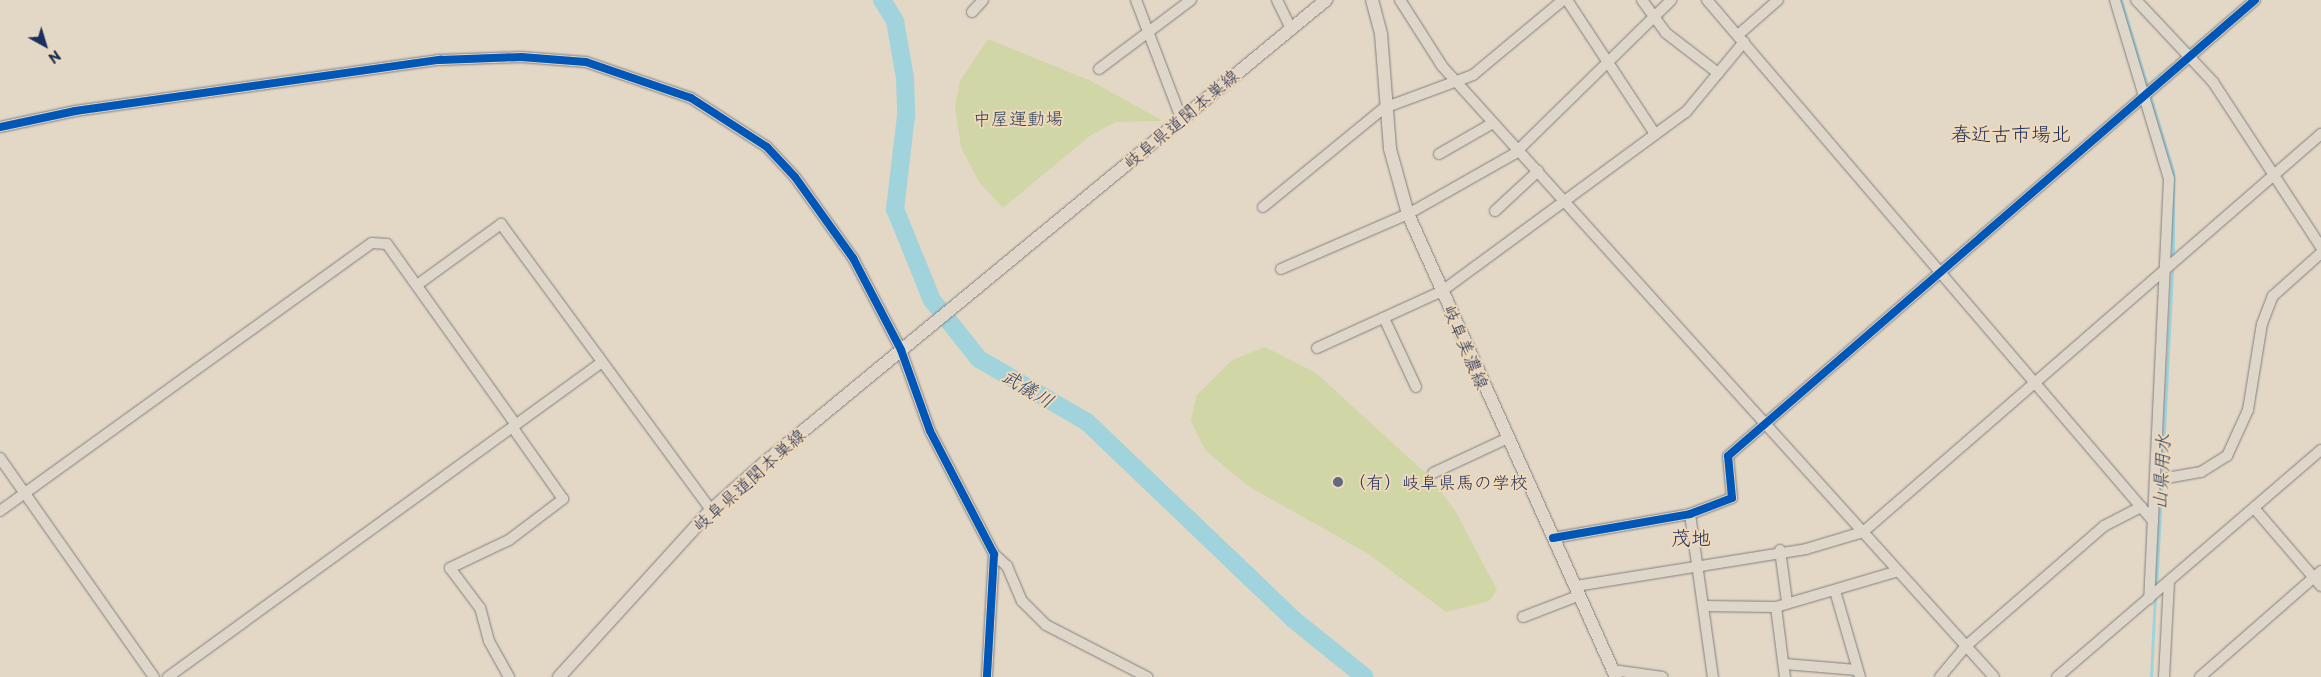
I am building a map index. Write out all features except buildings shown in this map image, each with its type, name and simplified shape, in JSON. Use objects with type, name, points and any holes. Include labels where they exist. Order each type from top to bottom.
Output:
[{"type":"main road","name":"岐阜県道関本巣線","points":[[559,677],[711,510],[906,345],[1326,0]]},
{"type":"main road","name":"岐阜美濃線","points":[[1373,0],[1381,34],[1384,108],[1408,214],[1506,439],[1578,590],[1615,674]]},
{"type":"street","points":[[972,12],[983,0]]},
{"type":"street","points":[[1136,0],[1146,31],[1181,118]]},
{"type":"street","points":[[1099,69],[1146,31],[1191,0]]},
{"type":"street","points":[[1277,0],[1291,29]]},
{"type":"street","points":[[1400,0],[1457,83],[1994,677]]},
{"type":"street","points":[[1263,207],[1384,108],[1457,83],[1564,0],[1611,62],[1655,134]]},
{"type":"street","points":[[1642,0],[1666,33],[1718,73]]},
{"type":"street","points":[[1282,269],[1408,214],[1519,150],[1611,62],[1671,0]]},
{"type":"street","points":[[1707,0],[2153,521]]},
{"type":"street","points":[[1317,348],[1442,291],[1686,112],[1718,73],[1741,39],[1778,0]]},
{"type":"street","points":[[2115,0],[2169,179],[2151,597]]},
{"type":"street","points":[[2136,0],[2213,82],[2321,247]]},
{"type":"street","points":[[1553,538],[1690,514],[1732,498],[1728,456],[1766,426],[2255,0]]},
{"type":"street","points":[[0,127],[75,111],[440,60],[521,57],[586,62],[691,98],[766,147],[795,177],[853,258],[906,345],[930,431],[994,554],[1007,566],[1022,602],[1046,626],[1147,677]]},
{"type":"street","points":[[1439,154],[1493,122]]},
{"type":"street","points":[[1523,617],[1578,590],[1780,550],[1806,549],[1863,532],[2321,134]]},
{"type":"street","points":[[1495,210],[1538,171]]},
{"type":"street","points":[[417,285],[502,224],[711,510]]},
{"type":"street","points":[[0,511],[372,243],[387,244],[564,499],[509,540],[450,568],[480,608],[489,641],[509,677]]},
{"type":"street","points":[[2156,480],[2201,472],[2228,456],[2248,410],[2262,324],[2273,296],[2321,253]]},
{"type":"street","points":[[1384,318],[1416,387]]},
{"type":"street","points":[[168,677],[602,362]]},
{"type":"street","points":[[1433,473],[1506,439]]},
{"type":"street","points":[[2057,677],[2321,450]]},
{"type":"street","points":[[0,458],[154,677]]},
{"type":"street","points":[[1940,677],[1966,646],[2104,526],[2141,507]]},
{"type":"street","points":[[2254,508],[2317,575],[2321,586]]},
{"type":"street","points":[[1690,514],[1713,677]]},
{"type":"street","points":[[1780,550],[1787,602]]},
{"type":"street","points":[[987,677],[994,554]]},
{"type":"street","points":[[1703,606],[1776,607],[1787,602],[1835,591],[1898,571]]},
{"type":"street","points":[[2200,677],[2317,575]]},
{"type":"street","points":[[2164,677],[2165,586]]},
{"type":"street","points":[[1785,664],[1858,674],[1835,591]]},
{"type":"street","points":[[1776,607],[1785,664],[1785,677]]},
{"type":"street","points":[[1615,674],[1663,677]]},
{"type":"green space","name":"中屋運動場","points":[[988,39],[1091,81],[1163,121],[1116,122],[1091,135],[1003,208],[979,182],[961,147],[955,106],[960,81]]},
{"type":"green space","name":"（有）岐阜県馬の学校","points":[[1265,347],[1316,373],[1431,478],[1456,512],[1497,590],[1489,601],[1446,612],[1367,553],[1248,486],[1205,450],[1191,421],[1196,396],[1232,360]]},
{"type":"waterway","name":"武儀川","points":[[882,0],[895,21],[905,78],[906,116],[895,209],[932,300],[979,359],[1087,422],[1293,619],[1365,677]]},
{"type":"waterway","name":"山県用水","points":[[2121,0],[2173,171],[2173,254]]},
{"type":"waterway","name":"山県用水","points":[[2156,589],[2172,268]]},
{"type":"waterway","name":"山県用水","points":[[2151,677],[2155,595]]},
{"type":"cycle path","points":[[1553,538],[1690,514],[1732,498],[1728,456],[2255,0]]},
{"type":"cycle path","points":[[0,127],[75,111],[440,60],[521,57],[586,62],[691,98],[767,147],[795,177],[853,258],[901,350],[930,431],[994,554],[987,677]]},
{"type":"place","name":"（有）岐阜県馬の学校","points":[[1338,482]]},
{"type":"district","name":"春近古市場北","points":[[2011,133]]},
{"type":"district","name":"茂地","points":[[1691,537]]}]
